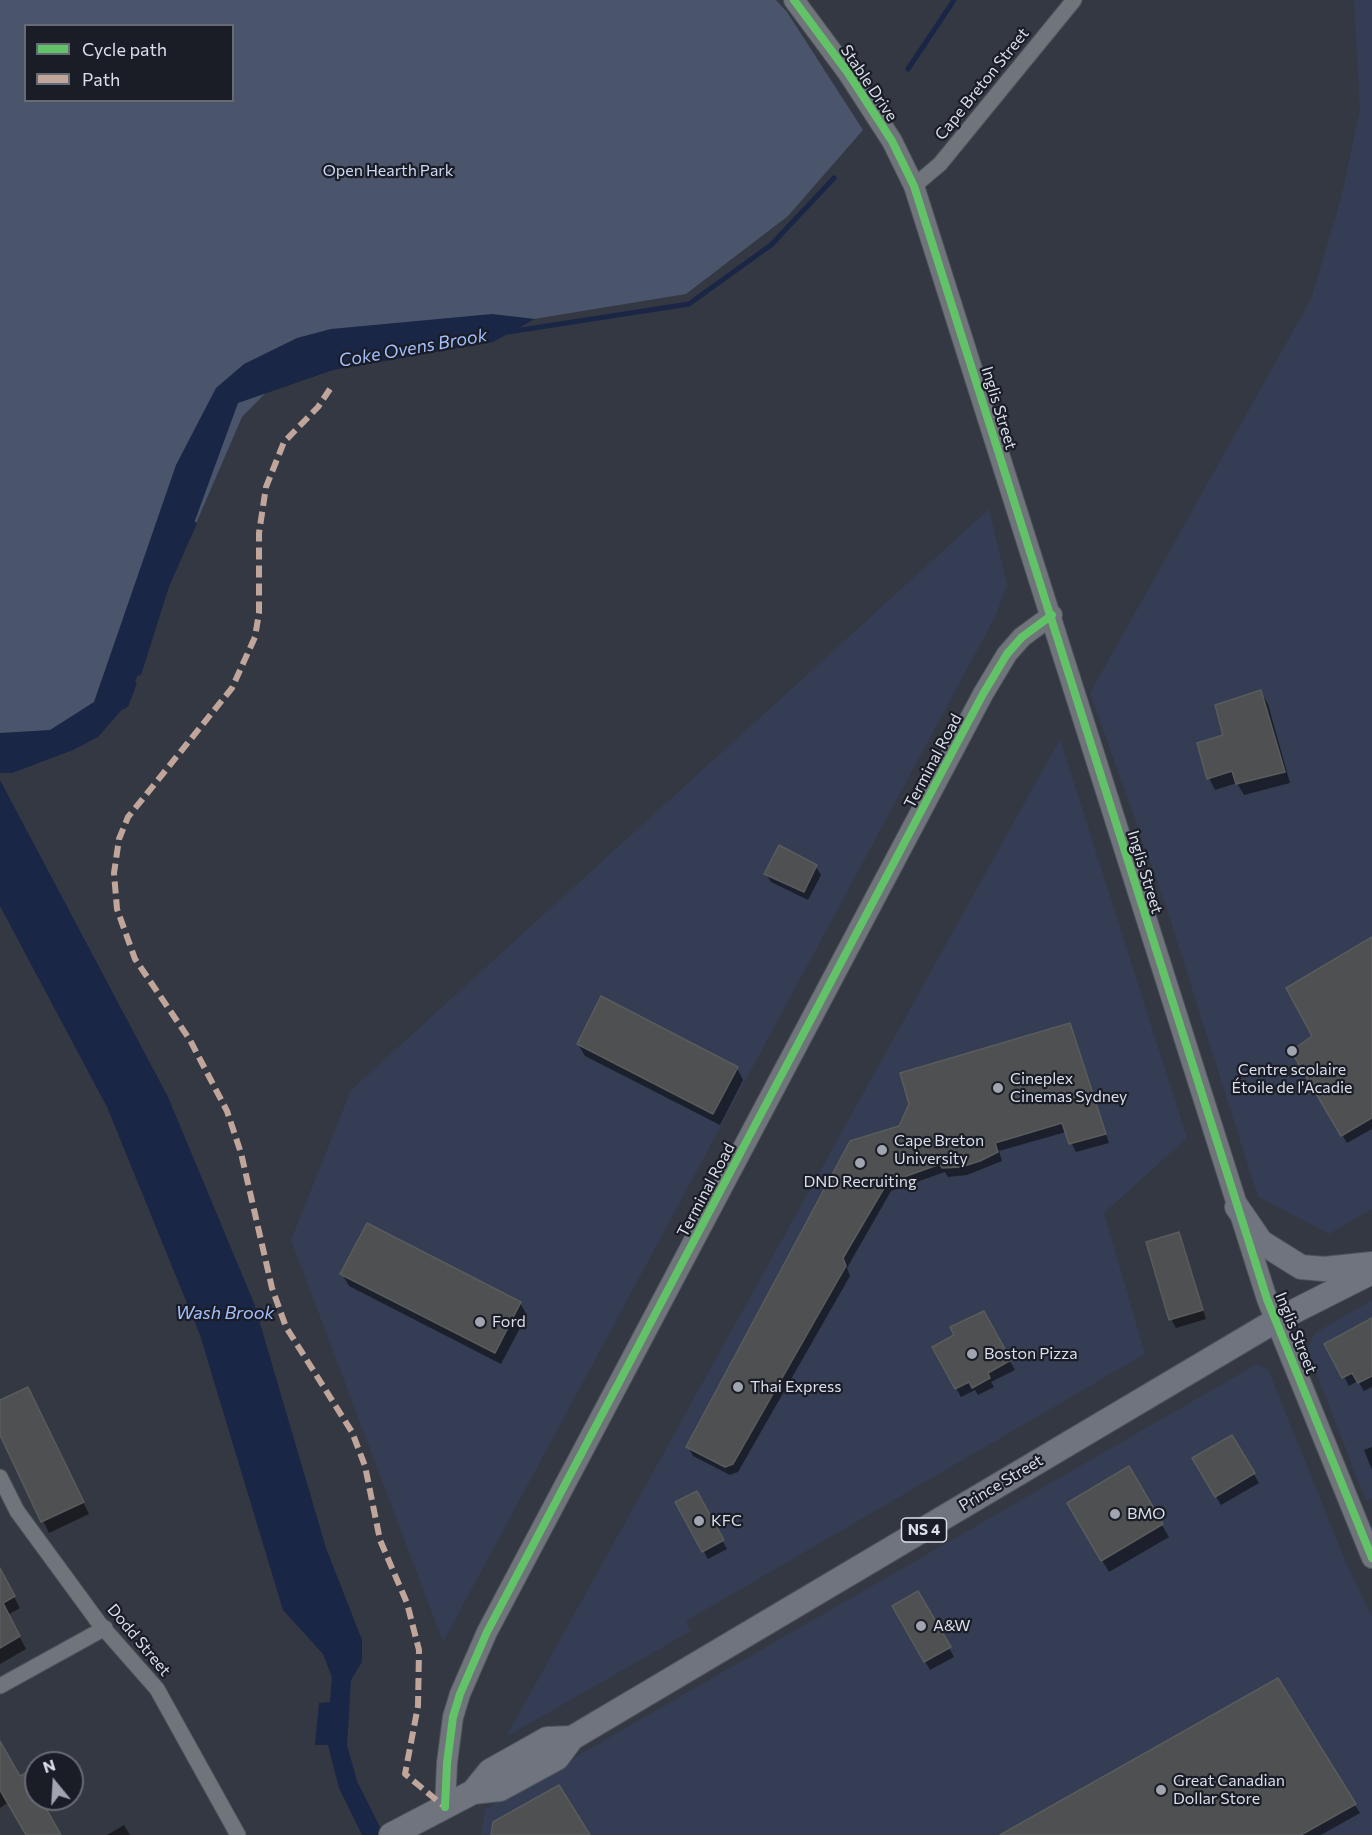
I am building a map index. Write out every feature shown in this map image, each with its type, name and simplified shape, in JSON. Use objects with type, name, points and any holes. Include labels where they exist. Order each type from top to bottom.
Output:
[{"type":"main road","points":[[1237,1207],[1261,1242],[1301,1267],[1324,1269],[1372,1264]]},
{"type":"main road","name":"Prince Street","points":[[391,1835],[473,1792],[490,1771],[547,1739],[572,1738],[1275,1321],[1372,1272]]},
{"type":"street","name":"Stable Drive","points":[[794,0],[848,73],[892,141],[914,186]]},
{"type":"street","name":"Cape Breton Street","points":[[914,186],[940,164],[1074,0]]},
{"type":"street","name":"Inglis Street","points":[[914,186],[1275,1321],[1372,1558]]},
{"type":"street","name":"Terminal Road","points":[[445,1807],[447,1763],[453,1717],[460,1694],[487,1632],[983,694],[1007,654],[1022,637],[1052,615]]},
{"type":"street","name":"Dodd Street","points":[[0,1477],[17,1511],[105,1628],[139,1666],[171,1711],[238,1835]]},
{"type":"street","points":[[0,1686],[105,1628]]},
{"type":"shaded area","points":[[1354,0],[1372,0],[1372,1209],[1329,1234],[1258,1197],[1166,906],[1090,693],[1311,299],[1340,202],[1360,110]]},
{"type":"shaded area","points":[[989,509],[1007,585],[995,617],[443,1642],[291,1240],[351,1090]]},
{"type":"shaded area","points":[[1060,739],[1187,1138],[1104,1213],[1145,1354],[686,1621],[691,1631],[506,1737]]},
{"type":"shaded area","points":[[1372,1300],[1372,1499],[1366,1501],[1307,1349],[1315,1333]]},
{"type":"shaded area","points":[[1257,1364],[1268,1369],[1346,1563],[1372,1617],[1372,1835],[481,1835],[485,1809]]},
{"type":"green space","name":"Open Hearth Park","points":[[0,0],[776,0],[787,12],[863,130],[788,216],[686,294],[327,353],[292,366],[242,417],[121,697],[59,734],[0,739]]},
{"type":"water","points":[[492,314],[535,319],[493,342],[333,370],[238,403],[193,526],[167,585],[148,649],[126,705],[98,737],[73,750],[12,773],[0,773],[0,733],[50,730],[94,702],[176,465],[216,388],[244,364],[297,338],[331,329]]},
{"type":"water","name":"Wash Brook","points":[[0,780],[168,1097],[254,1303],[326,1548],[362,1640],[362,1662],[351,1680],[347,1745],[357,1781],[384,1835],[362,1835],[339,1788],[328,1745],[315,1745],[319,1703],[330,1702],[332,1677],[323,1654],[283,1610],[200,1335],[107,1107],[0,906]]},
{"type":"building","points":[[1261,690],[1285,772],[1236,784],[1232,771],[1207,779],[1197,743],[1223,735],[1215,705]]},
{"type":"building","points":[[779,845],[817,865],[804,892],[764,874]]},
{"type":"building","name":"Centre scolaire Étoile de l'Acadie","points":[[1372,937],[1372,1118],[1341,1136],[1291,1051],[1312,1036],[1286,988]]},
{"type":"building","points":[[601,996],[738,1067],[713,1114],[577,1044]]},
{"type":"building","points":[[1070,1023],[1106,1134],[1069,1144],[1062,1123],[995,1143],[998,1152],[980,1161],[961,1167],[942,1168],[940,1164],[887,1183],[843,1258],[846,1266],[733,1464],[725,1467],[686,1447],[850,1141],[899,1126],[909,1104],[900,1073]]},
{"type":"building","points":[[367,1223],[521,1302],[495,1353],[340,1274]]},
{"type":"building","points":[[1179,1232],[1203,1310],[1169,1320],[1146,1242]]},
{"type":"building","name":"Boston Pizza","points":[[984,1311],[1011,1360],[988,1373],[990,1378],[972,1388],[969,1382],[955,1389],[932,1347],[954,1335],[950,1327]]},
{"type":"building","points":[[1372,1318],[1372,1376],[1358,1383],[1352,1373],[1342,1378],[1324,1344]]},
{"type":"building","points":[[28,1387],[84,1502],[41,1522],[0,1435],[0,1400]]},
{"type":"building","points":[[1232,1435],[1255,1473],[1215,1497],[1192,1458]]},
{"type":"building","name":"BMO","points":[[1129,1466],[1163,1524],[1101,1561],[1067,1503]]},
{"type":"building","name":"KFC","points":[[697,1491],[724,1540],[702,1552],[675,1502]]},
{"type":"building","points":[[0,1568],[15,1596],[3,1603],[20,1636],[0,1648]]},
{"type":"building","name":"A&W","points":[[918,1591],[951,1647],[924,1662],[892,1606]]},
{"type":"building","points":[[1278,1678],[1356,1804],[1301,1835],[1000,1835]]},
{"type":"building","points":[[0,1741],[20,1776],[24,1774],[24,1811],[48,1811],[61,1835],[26,1835],[0,1790]]},
{"type":"building","points":[[559,1785],[590,1835],[491,1835],[493,1822]]},
{"type":"waterway","name":"Coke Ovens Brook","points":[[908,69],[954,0]]},
{"type":"waterway","name":"Coke Ovens Brook","points":[[508,332],[689,304],[771,245],[834,178]]},
{"type":"waterway","name":"Coke Ovens Brook","points":[[139,673],[167,585],[194,524]]},
{"type":"waterway","name":"Coke Ovens Brook","points":[[122,707],[126,705],[134,684]]},
{"type":"marked path","points":[[330,389],[318,407],[284,442],[266,487],[259,533],[259,613],[255,637],[232,688],[128,817],[119,839],[114,873],[117,909],[135,959],[190,1040],[227,1111],[241,1153],[272,1288],[286,1327],[352,1432],[365,1466],[380,1540],[407,1603],[419,1650],[418,1706],[405,1774],[445,1807]]},
{"type":"cycle path","points":[[794,0],[848,73],[892,141],[914,186],[1267,1299],[1372,1558]]},
{"type":"cycle path","points":[[445,1807],[447,1763],[453,1717],[460,1694],[487,1632],[983,694],[1007,654],[1022,637],[1052,615]]},
{"type":"place","name":"Centre scolaire Étoile de l'Acadie","points":[[1292,1051]]},
{"type":"place","name":"Cineplex Cinemas Sydney","points":[[998,1088]]},
{"type":"place","name":"Cape Breton University","points":[[882,1150]]},
{"type":"place","name":"DND Recruiting","points":[[860,1163]]},
{"type":"place","name":"Ford","points":[[480,1322]]},
{"type":"place","name":"Boston Pizza","points":[[972,1354]]},
{"type":"place","name":"Thai Express","points":[[738,1387]]},
{"type":"place","name":"BMO","points":[[1115,1514]]},
{"type":"place","name":"KFC","points":[[699,1521]]},
{"type":"place","name":"A&W","points":[[921,1626]]},
{"type":"place","name":"Great Canadian Dollar Store","points":[[1161,1790]]}]
